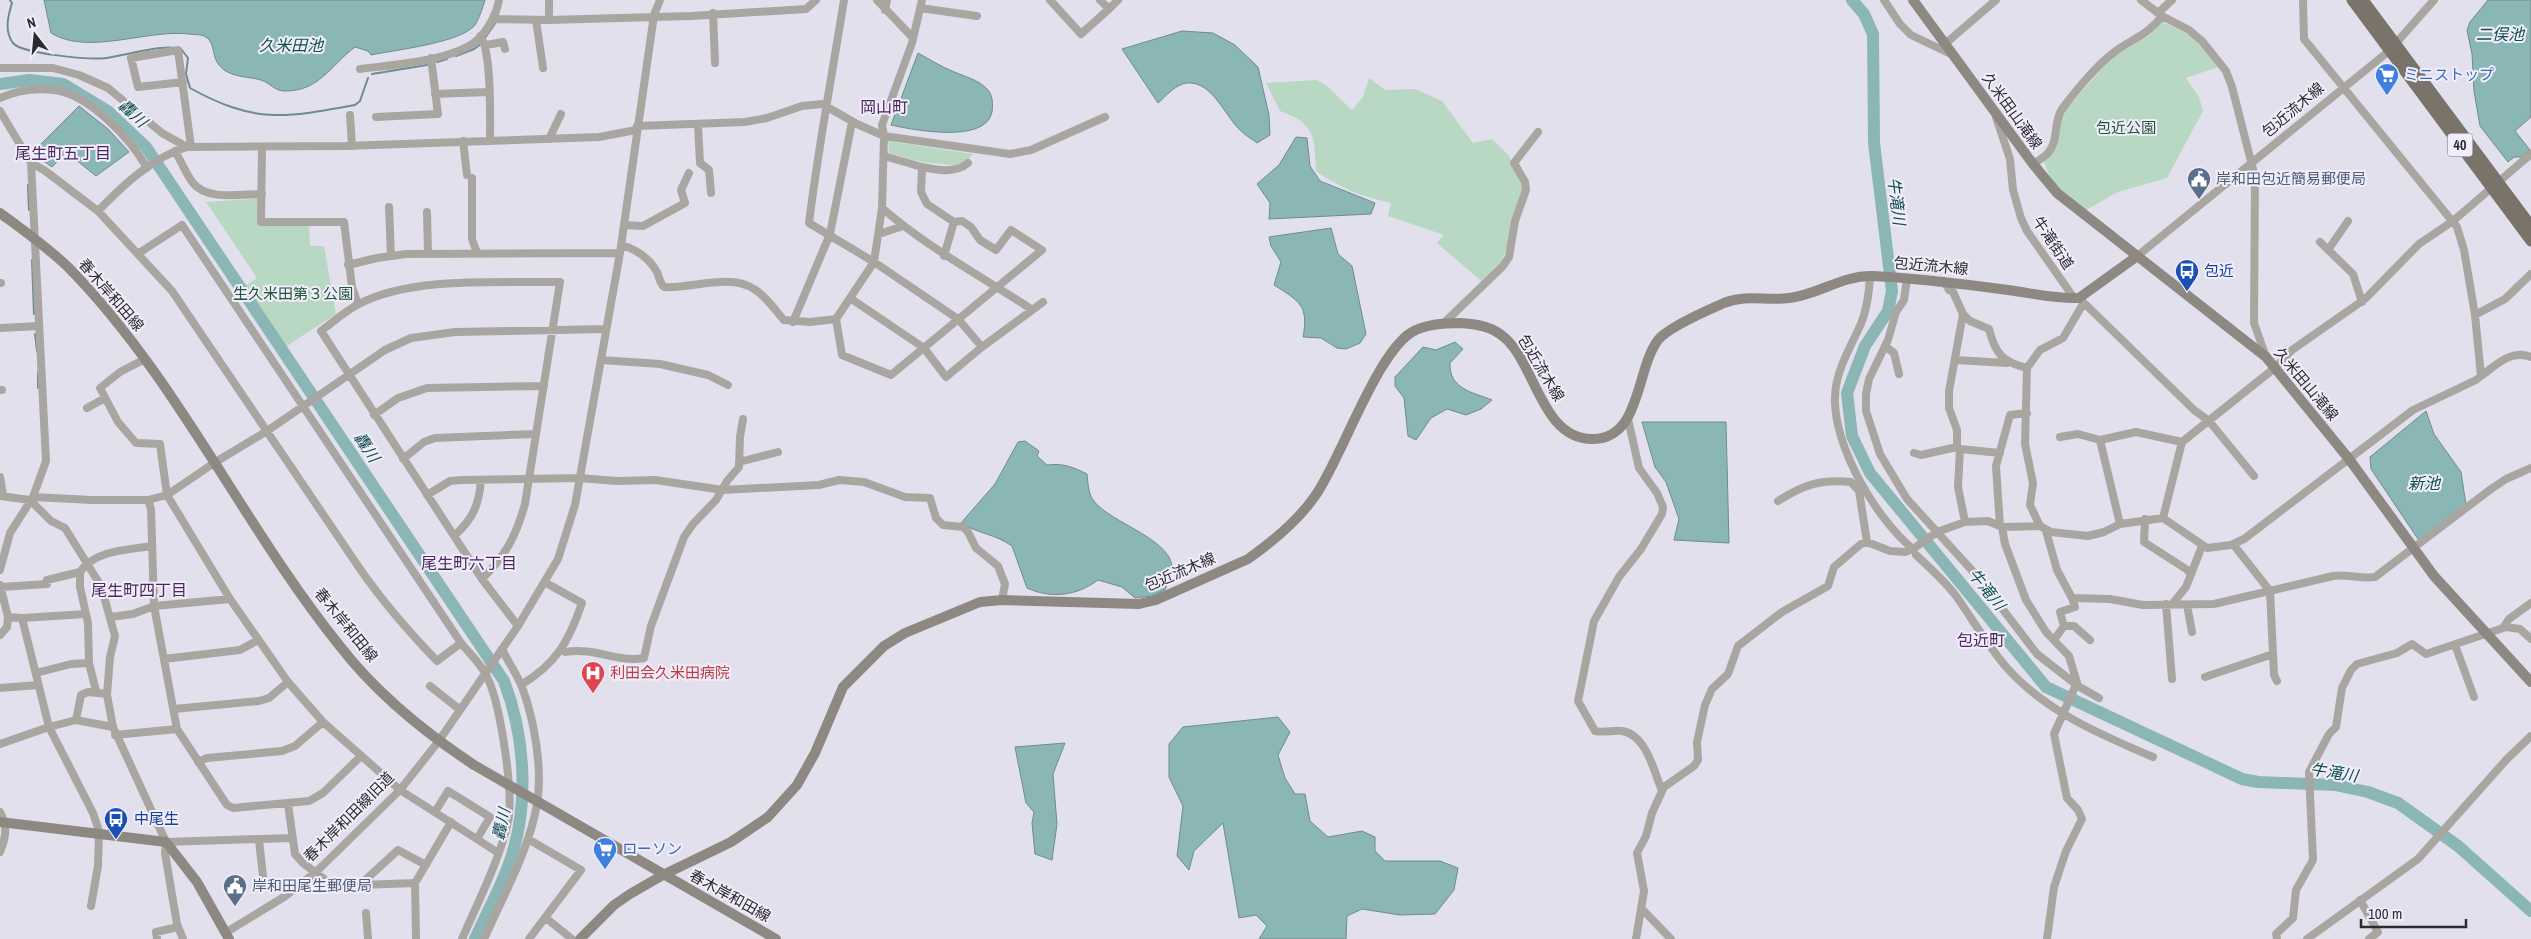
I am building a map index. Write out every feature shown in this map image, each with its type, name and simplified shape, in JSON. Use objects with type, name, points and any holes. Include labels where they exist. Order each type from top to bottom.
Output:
[{"type":"main road","name":"40","points":[[2352,0],[2392,47],[2495,185],[2531,241]]},
{"type":"main road","name":"40","points":[[2364,0],[2392,47]]},
{"type":"main road","name":"40","points":[[2495,185],[2531,226]]},
{"type":"street","points":[[360,69],[431,58],[468,47],[480,36],[493,19],[499,0]]},
{"type":"street","points":[[549,0],[549,20]]},
{"type":"street","name":"春木岸和田線旧道","points":[[166,842],[197,882],[227,936],[284,897],[316,872],[400,790],[438,742],[496,660],[546,583],[567,534],[579,478],[624,225],[654,15],[660,0]]},
{"type":"street","points":[[493,19],[549,20],[654,15],[691,16],[713,13],[749,14],[806,8],[816,0]]},
{"type":"street","points":[[844,0],[828,106],[817,158],[809,223],[874,262],[958,319],[982,347]]},
{"type":"street","points":[[877,0],[884,10],[913,38]]},
{"type":"street","points":[[884,10],[887,0]]},
{"type":"street","points":[[1050,0],[1081,34],[1118,0]]},
{"type":"street","points":[[1100,0],[1108,9]]},
{"type":"street","points":[[1884,0],[1900,24],[1911,35],[1953,55]]},
{"type":"street","name":"久米田山滝線","points":[[1913,0],[2033,164],[2057,193],[2136,257],[2266,357],[2349,459],[2414,550],[2531,682]]},
{"type":"street","points":[[1945,44],[1996,0]]},
{"type":"street","points":[[2141,0],[2160,15],[2189,30],[2202,41],[2226,71],[2253,162],[2256,195],[2254,323],[2266,357]]},
{"type":"street","points":[[2033,164],[2049,153],[2053,144],[2055,124],[2060,111],[2096,69],[2115,51],[2154,27],[2160,15],[2172,0]]},
{"type":"street","points":[[2303,0],[2304,39],[2454,221],[2460,233],[2475,316],[2481,376]]},
{"type":"street","name":"包近流木線","points":[[580,939],[614,905],[663,875],[731,842],[768,817],[797,785],[815,753],[843,687],[884,646],[905,633],[972,604],[1002,600],[1139,604],[1156,600],[1248,559],[1302,513],[1317,494],[1379,373],[1402,339],[1416,330],[1444,323],[1474,324],[1493,330],[1507,339],[1530,374],[1555,420],[1572,435],[1597,440],[1615,432],[1628,419],[1652,350],[1658,339],[1674,328],[1723,304],[1740,298],[1794,298],[1842,280],[1875,276],[1944,281],[2079,300],[2136,257],[2392,47],[2434,0]]},
{"type":"street","points":[[922,167],[923,199],[927,204],[954,222],[962,221],[972,227],[980,240],[996,250],[1011,230],[1042,250],[891,375],[842,355],[836,319],[874,262],[882,208],[884,136],[882,125],[913,38],[921,4],[977,16]]},
{"type":"street","points":[[713,13],[715,64]]},
{"type":"street","points":[[536,20],[543,68]]},
{"type":"street","points":[[480,36],[486,46],[490,140]]},
{"type":"street","points":[[486,46],[503,42],[505,49]]},
{"type":"street","points":[[183,82],[138,87],[131,58],[178,50],[183,82],[189,147]]},
{"type":"street","points":[[376,117],[438,114],[431,58]]},
{"type":"street","points":[[0,68],[53,68],[79,74],[108,88],[162,133],[189,147]]},
{"type":"street","points":[[0,98],[23,91],[40,90],[54,90],[69,94],[100,114],[120,132],[140,154],[147,168]]},
{"type":"street","points":[[435,94],[488,92]]},
{"type":"street","points":[[98,211],[147,168],[176,151],[189,147],[352,146],[599,137],[637,128],[698,125],[767,118],[812,104],[828,106],[852,122],[884,136],[1010,154],[1031,150],[1105,117]]},
{"type":"street","points":[[0,111],[31,163],[46,461],[32,498],[10,534],[0,570]]},
{"type":"street","name":"牛滝街道","points":[[1995,113],[2010,159],[2013,190],[2027,231],[2079,300],[2194,410],[2209,421],[2254,476]]},
{"type":"street","points":[[549,139],[561,114]]},
{"type":"street","points":[[350,115],[352,146]]},
{"type":"street","points":[[792,322],[830,234],[852,122]]},
{"type":"street","points":[[698,125],[700,163],[709,170],[710,193]]},
{"type":"street","points":[[1444,323],[1509,257],[1515,221],[1526,190],[1525,182],[1514,162],[1538,132]]},
{"type":"street","points":[[463,141],[469,176],[472,239],[477,253]]},
{"type":"street","points":[[262,148],[262,222],[344,222],[348,265],[352,287],[358,304]]},
{"type":"street","points":[[176,151],[193,184],[202,191],[210,194],[262,194]]},
{"type":"street","points":[[2163,518],[2182,442],[2276,368],[2292,350],[2362,302],[2419,244],[2454,221],[2531,154]]},
{"type":"street","points":[[884,156],[938,170],[961,168],[968,163]]},
{"type":"street","points":[[31,163],[44,170],[98,211],[139,253],[172,291],[369,583],[409,632],[437,661],[462,643]]},
{"type":"street","points":[[624,225],[643,226],[686,202],[681,190],[689,173]]},
{"type":"street","points":[[388,206],[391,256]]},
{"type":"street","points":[[882,208],[902,226],[944,256],[1031,309]]},
{"type":"street","points":[[427,212],[428,254]]},
{"type":"street","name":"春木岸和田線","points":[[0,213],[35,239],[66,266],[95,296],[145,359],[296,586],[339,646],[390,701],[438,742],[499,781],[776,939]]},
{"type":"street","points":[[2328,250],[2348,221]]},
{"type":"street","points":[[944,256],[954,222]]},
{"type":"street","points":[[139,253],[182,225],[305,404],[462,643],[487,672],[509,775],[510,799],[508,822],[462,939]]},
{"type":"street","points":[[879,234],[902,226]]},
{"type":"street","points":[[2320,242],[2353,274],[2362,302]]},
{"type":"street","points":[[348,265],[391,256],[620,249],[630,247],[644,256],[651,264],[664,287],[708,283],[741,284],[753,288],[784,320],[792,322],[836,319]]},
{"type":"street","points":[[2475,316],[2505,299],[2531,274]]},
{"type":"street","points":[[1875,276],[1865,312],[1841,366],[1836,383],[1837,420],[1850,457],[1873,502],[1896,535],[1916,550],[1955,594],[2007,668],[2025,685],[2087,728],[2153,756]]},
{"type":"street","points":[[1904,279],[1904,300],[1896,312],[1885,346],[1869,378],[1866,394],[1866,411],[1880,454],[1907,498],[1935,533],[1978,578],[2037,654],[2076,686],[2100,698]]},
{"type":"street","points":[[1944,281],[1949,290],[1953,292],[1963,314],[1970,321],[1989,329],[1992,342],[1999,354],[2009,364]]},
{"type":"street","points":[[482,579],[508,550],[518,530],[529,478],[560,282],[433,285],[380,295],[358,304],[321,331],[482,579],[518,626]]},
{"type":"street","points":[[850,298],[924,348],[946,377],[1031,309],[1043,302]]},
{"type":"street","points":[[2064,626],[2060,612],[2075,607],[2057,570],[2043,528],[2030,505],[2033,483],[2025,444],[2027,368],[2040,350],[2063,338],[2079,300]]},
{"type":"street","points":[[1963,314],[1954,360],[1949,408],[1957,430],[1958,487],[1965,522]]},
{"type":"street","points":[[0,328],[39,326]]},
{"type":"street","points":[[0,478],[2,496],[92,500],[148,500],[167,495],[214,463],[267,431],[385,350],[411,338],[455,332],[606,329]]},
{"type":"street","points":[[1885,346],[1894,353],[1899,374]]},
{"type":"street","points":[[1636,939],[1644,891],[1637,853],[1646,836],[1652,813],[1662,791],[1694,766],[1698,760],[1698,742],[1705,705],[1712,689],[1728,674],[1738,646],[1782,612],[1828,586],[1834,567],[1861,544],[1867,542],[1890,551],[1904,552],[1916,550],[1935,533],[1965,522],[1988,522],[2001,526],[2043,528],[2088,536],[2104,532],[2120,524],[2163,518],[2207,548],[2233,544],[2244,539],[2413,410],[2476,380],[2504,359],[2516,355],[2531,357]]},
{"type":"street","points":[[145,359],[120,372],[100,388],[118,422],[136,443],[160,444],[167,495],[230,599],[258,640],[288,682],[323,722],[360,757],[400,790],[497,852]]},
{"type":"street","points":[[601,360],[660,364],[708,375],[728,384]]},
{"type":"street","points":[[1954,360],[1998,361],[2027,368]]},
{"type":"street","points":[[374,415],[398,398],[427,388],[544,386]]},
{"type":"street","points":[[87,408],[105,398]]},
{"type":"street","points":[[2027,413],[2010,415],[1996,466],[2001,526],[2005,544],[2026,600],[2037,620],[2069,656],[2076,686],[2054,734],[2056,754],[2067,798],[2078,810],[2082,819],[2066,850],[2054,887],[2047,939]]},
{"type":"street","points":[[562,650],[565,652],[590,650],[631,660],[644,658],[651,626],[684,537],[723,490],[727,481],[739,467],[743,419]]},
{"type":"street","points":[[1628,419],[1639,468],[1658,493],[1663,506],[1662,514],[1641,549],[1619,577],[1594,621],[1578,701],[1583,714],[1595,731],[1622,731],[1639,739],[1644,746],[1662,791]]},
{"type":"street","points":[[2060,437],[2078,434],[2100,440],[2136,432],[2182,442]]},
{"type":"street","points":[[403,459],[424,442],[435,438],[536,434]]},
{"type":"street","points":[[2100,440],[2120,524]]},
{"type":"street","points":[[762,456],[763,447]]},
{"type":"street","points":[[1914,453],[1921,455],[1958,448],[2000,453]]},
{"type":"street","points":[[739,462],[778,452]]},
{"type":"street","points":[[2072,598],[2110,599],[2143,605],[2214,604],[2346,574],[2366,578],[2375,577],[2414,550],[2491,489],[2506,479],[2530,470]]},
{"type":"street","points":[[427,495],[450,481],[529,478],[655,480],[723,490],[819,485],[839,480],[864,482],[905,497],[930,498],[936,518],[943,524],[963,527],[968,532],[976,548],[998,566],[1005,584],[1002,600]]},
{"type":"street","points":[[454,536],[467,524],[476,510],[480,480]]},
{"type":"street","points":[[1778,501],[1810,484],[1827,480],[1850,482],[1858,491],[1867,542]]},
{"type":"street","points":[[32,498],[51,521],[65,528],[102,586],[115,636],[107,694],[114,731],[166,842],[165,854],[178,926],[183,939]]},
{"type":"street","points":[[148,500],[154,606],[178,728],[227,805],[233,808],[309,801],[323,793],[360,757]]},
{"type":"street","points":[[2145,519],[2144,542],[2191,574]]},
{"type":"street","points":[[2233,544],[2270,591],[2273,654],[2277,681]]},
{"type":"street","points":[[96,691],[89,663],[88,623],[80,587],[80,572],[86,562],[111,552],[152,546]]},
{"type":"street","points":[[2172,679],[2169,604],[2186,587],[2202,546]]},
{"type":"street","points":[[0,635],[7,627],[8,617],[0,586],[48,584],[47,580],[80,572]]},
{"type":"street","points":[[521,685],[535,676],[562,650],[582,603],[546,583]]},
{"type":"street","points":[[111,617],[133,614],[154,606],[230,599]]},
{"type":"street","points":[[2502,628],[2509,619],[2531,603]]},
{"type":"street","points":[[2187,605],[2192,632]]},
{"type":"street","points":[[8,617],[22,618],[86,614]]},
{"type":"street","points":[[22,618],[49,726],[93,813],[100,834],[98,866],[91,906]]},
{"type":"street","points":[[2054,640],[2064,626]]},
{"type":"street","points":[[2064,626],[2074,626],[2090,640]]},
{"type":"street","points":[[2277,939],[2276,934],[2293,918],[2296,890],[2312,860],[2309,772],[2329,734],[2336,726],[2342,688],[2351,670],[2357,664],[2397,654],[2412,644],[2426,654],[2502,628],[2520,629],[2531,639]]},
{"type":"street","points":[[164,658],[240,650],[258,640]]},
{"type":"street","points":[[2455,644],[2474,697]]},
{"type":"street","points":[[484,939],[528,839],[536,802],[536,752],[533,726],[521,685],[502,649]]},
{"type":"street","points":[[2205,677],[2273,654]]},
{"type":"street","points":[[36,673],[71,664],[89,663]]},
{"type":"street","points":[[174,709],[259,701],[269,698],[288,682]]},
{"type":"street","points":[[0,688],[38,685]]},
{"type":"street","points":[[430,686],[459,710]]},
{"type":"street","points":[[76,720],[81,695],[96,691],[107,694]]},
{"type":"street","points":[[0,744],[49,726],[76,720],[114,731],[178,728]]},
{"type":"street","points":[[198,762],[207,758],[282,751],[295,746],[323,722]]},
{"type":"street","points":[[2307,939],[2418,859],[2506,760],[2531,736]]},
{"type":"street","points":[[435,812],[448,791],[490,817],[477,839]]},
{"type":"street","points":[[288,804],[291,838],[295,854],[303,863],[333,886],[415,883]]},
{"type":"street","points":[[0,812],[6,838],[0,852]]},
{"type":"street","points":[[416,939],[415,883],[451,822]]},
{"type":"street","points":[[3,823],[166,842],[291,838]]},
{"type":"street","points":[[528,839],[581,870],[531,936],[540,939]]},
{"type":"street","points":[[259,840],[263,876]]},
{"type":"street","points":[[361,884],[398,850],[426,865]]},
{"type":"street","points":[[2360,900],[2383,939]]},
{"type":"street","points":[[1642,908],[1672,939]]},
{"type":"street","points":[[366,914],[368,939]]},
{"type":"street","points":[[546,918],[572,939]]},
{"type":"street","points":[[157,939],[156,932],[178,926]]},
{"type":"street","points":[[2369,939],[2378,932]]},
{"type":"green space","name":"包近公園","points":[[2163,22],[2197,39],[2221,66],[2186,78],[2199,97],[2203,111],[2167,178],[2118,192],[2086,210],[2062,192],[2050,178],[2044,161],[2062,114],[2111,58],[2150,35]]},
{"type":"green space","points":[[1369,78],[1385,90],[1415,89],[1442,101],[1473,143],[1492,139],[1509,156],[1522,182],[1522,192],[1512,218],[1507,250],[1500,263],[1481,281],[1437,243],[1444,235],[1388,216],[1391,203],[1352,191],[1316,171],[1315,149],[1311,133],[1301,121],[1280,111],[1266,83],[1317,80],[1327,86],[1352,110],[1363,97]]},
{"type":"green space","points":[[888,141],[973,154],[961,166],[922,162],[889,153]]},
{"type":"green space","name":"生久米田第３公園","points":[[262,198],[259,225],[309,222],[310,246],[324,246],[336,314],[282,349],[242,288],[257,278],[206,202]]},
{"type":"water","name":"久米田池","points":[[44,0],[485,0],[475,25],[456,37],[426,45],[371,55],[368,51],[355,47],[316,82],[296,90],[284,91],[278,90],[261,80],[237,76],[226,71],[215,59],[212,44],[208,38],[202,35],[173,33],[100,42],[82,42],[66,39],[51,33]]},
{"type":"water","name":"二俣池","points":[[2488,0],[2531,0],[2531,117],[2515,131],[2530,150],[2522,157],[2514,157],[2508,162],[2480,126],[2474,91],[2472,54],[2467,30],[2470,22]]},
{"type":"water","points":[[1182,31],[1213,33],[1235,45],[1258,67],[1269,115],[1270,135],[1257,143],[1235,125],[1211,94],[1196,84],[1187,83],[1179,86],[1158,103],[1122,49]]},
{"type":"water","points":[[918,53],[976,81],[990,92],[992,112],[987,122],[977,128],[947,132],[915,130],[891,125]]},
{"type":"water","points":[[79,106],[108,129],[129,152],[96,176],[66,152],[52,167],[32,153]]},
{"type":"water","points":[[1296,137],[1307,138],[1310,166],[1320,181],[1375,203],[1371,214],[1269,219],[1270,203],[1257,184],[1279,165]]},
{"type":"water","points":[[1331,228],[1338,254],[1352,266],[1366,334],[1360,343],[1346,349],[1337,348],[1321,338],[1303,337],[1305,318],[1300,305],[1290,295],[1274,285],[1281,262],[1271,246],[1269,237]]},
{"type":"water","points":[[1455,342],[1463,349],[1450,363],[1453,379],[1470,392],[1492,400],[1481,409],[1466,415],[1447,409],[1431,418],[1416,440],[1408,436],[1404,398],[1395,386],[1395,377],[1423,347],[1436,350]]},
{"type":"water","name":"新池","points":[[2426,411],[2434,434],[2461,472],[2466,505],[2423,539],[2418,539],[2371,469],[2370,457]]},
{"type":"water","points":[[1642,422],[1726,422],[1729,543],[1674,540],[1679,519],[1666,482],[1655,467]]},
{"type":"water","points":[[1025,441],[1039,451],[1037,456],[1047,465],[1068,466],[1087,474],[1091,497],[1101,508],[1164,550],[1171,561],[1172,572],[1165,590],[1152,596],[1135,598],[1122,587],[1098,580],[1081,590],[1064,594],[1045,594],[1027,588],[1012,546],[961,523],[995,484],[1018,442]]},
{"type":"water","points":[[1278,717],[1290,732],[1278,755],[1285,778],[1295,794],[1305,794],[1310,821],[1328,837],[1362,831],[1375,837],[1375,851],[1385,861],[1440,861],[1458,868],[1454,890],[1435,914],[1400,915],[1362,909],[1347,916],[1346,939],[1259,939],[1267,926],[1256,915],[1239,918],[1223,823],[1194,851],[1189,870],[1177,856],[1183,806],[1169,777],[1169,744],[1183,727]]},
{"type":"water","points":[[1065,743],[1053,774],[1057,824],[1052,860],[1035,854],[1032,823],[1034,812],[1026,803],[1015,747]]},
{"type":"waterway","points":[[10,0],[12,3],[9,13],[8,34],[13,43],[29,50],[73,57],[106,58],[159,48],[174,48]]},
{"type":"waterway","name":"牛滝川","points":[[1852,0],[1864,14],[1873,34],[1874,143],[1892,291],[1888,311],[1865,346],[1847,393],[1852,436],[1870,473],[2046,687],[2242,779],[2258,782],[2335,785],[2368,792],[2398,803],[2458,846],[2531,911]]},
{"type":"waterway","points":[[485,38],[496,22]]},
{"type":"waterway","points":[[456,56],[481,44]]},
{"type":"waterway","points":[[181,49],[188,58],[186,74],[190,88],[213,100],[252,113],[289,115],[355,105],[360,101],[368,78]]},
{"type":"waterway","points":[[437,62],[447,59]]},
{"type":"waterway","points":[[372,74],[427,65]]},
{"type":"waterway","name":"轟川","points":[[0,84],[29,80],[63,84],[109,112],[146,147],[504,681],[517,727],[521,751],[522,799],[514,847],[507,869],[475,939]]},
{"type":"waterway","points":[[28,185],[29,210]]},
{"type":"waterway","points":[[32,260],[34,314]]},
{"type":"waterway","points":[[35,334],[37,351]]},
{"type":"waterway","points":[[38,373],[38,388]]},
{"type":"place","name":"ミニストップ","points":[[2387,96]]},
{"type":"place","name":"岸和田包近簡易郵便局","points":[[2199,200]]},
{"type":"place","name":"包近","points":[[2187,292]]},
{"type":"place","name":"利田会久米田病院","points":[[593,694]]},
{"type":"place","name":"中尾生","points":[[116,840]]},
{"type":"place","name":"ローソン","points":[[605,870]]},
{"type":"place","name":"岸和田尾生郵便局","points":[[235,907]]},
{"type":"district","name":"岡山町","points":[[884,107]]},
{"type":"district","name":"尾生町五丁目","points":[[63,153]]},
{"type":"district","name":"尾生町六丁目","points":[[469,563]]},
{"type":"district","name":"尾生町四丁目","points":[[139,590]]},
{"type":"district","name":"包近町","points":[[1981,640]]}]
